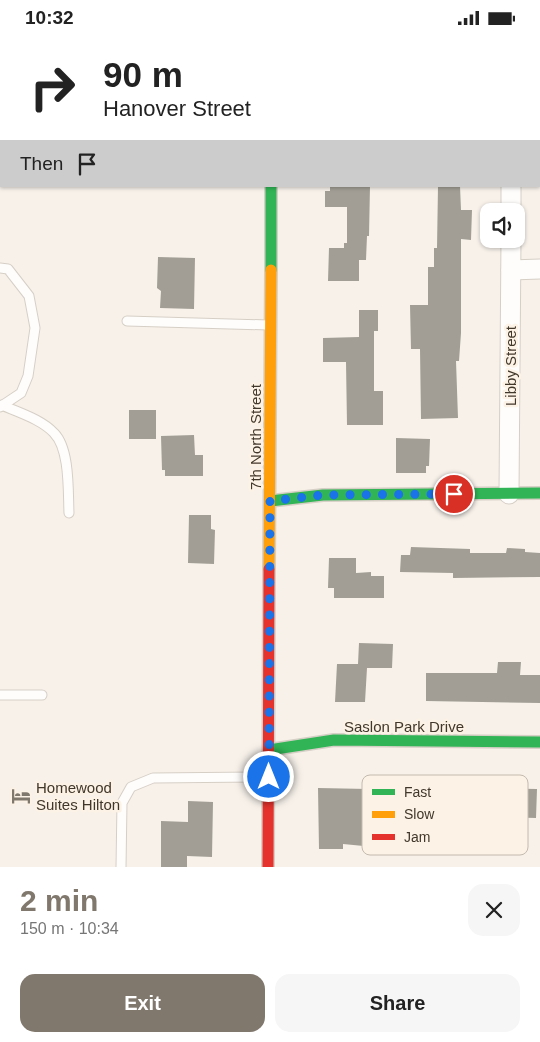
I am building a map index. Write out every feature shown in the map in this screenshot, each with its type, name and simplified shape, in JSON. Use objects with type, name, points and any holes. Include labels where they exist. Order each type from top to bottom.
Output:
[{"type":"street","name":"7th North Street","points":[[268,867],[271,187]]},
{"type":"street","points":[[511,187],[511,203]]},
{"type":"street","name":"Libby Street","points":[[510,494],[511,248]]},
{"type":"street","points":[[511,270],[540,269]]},
{"type":"street","points":[[270,501],[323,495],[540,493]]},
{"type":"street","name":"Saslon Park Drive","points":[[269,750],[334,741],[540,742]]},
{"type":"lane","points":[[0,268],[8,269],[29,295],[35,328],[28,376],[21,393],[1,406]]},
{"type":"lane","points":[[127,321],[271,325]]},
{"type":"lane","points":[[1,406],[39,422],[54,433],[60,442],[66,463],[69,513]]},
{"type":"lane","points":[[0,695],[42,695]]},
{"type":"lane","points":[[121,867],[122,803],[131,787],[153,779],[269,777]]},
{"type":"building","points":[[330,187],[370,187],[369,236],[367,236],[366,260],[359,260],[359,281],[328,281],[329,248],[344,248],[344,243],[347,243],[347,207],[325,207],[325,191],[330,191]]},
{"type":"building","points":[[438,187],[460,187],[461,210],[472,210],[471,240],[461,239],[461,333],[459,361],[456,361],[458,418],[421,419],[420,349],[411,349],[410,305],[428,305],[428,267],[434,267],[434,248],[437,248]]},
{"type":"building","points":[[158,257],[195,258],[194,309],[160,308],[161,291],[157,288]]},
{"type":"building","points":[[359,310],[378,310],[378,331],[374,331],[374,391],[383,391],[383,425],[347,425],[346,362],[323,362],[323,338],[359,337]]},
{"type":"building","points":[[129,410],[156,410],[156,439],[129,439]]},
{"type":"building","points":[[194,435],[195,455],[203,455],[203,476],[165,476],[165,470],[162,470],[161,436]]},
{"type":"building","points":[[396,438],[430,439],[429,466],[426,466],[426,473],[396,473]]},
{"type":"building","points":[[189,515],[211,515],[211,529],[215,530],[214,564],[188,563]]},
{"type":"building","points":[[411,547],[470,549],[470,553],[506,553],[507,548],[525,549],[525,552],[540,553],[540,577],[453,578],[453,573],[400,572],[401,555],[410,555]]},
{"type":"building","points":[[329,558],[356,558],[356,573],[371,572],[371,576],[384,576],[384,598],[334,598],[334,588],[328,588]]},
{"type":"building","points":[[359,643],[393,644],[392,668],[367,668],[365,702],[335,702],[337,664],[358,664]]},
{"type":"building","points":[[498,662],[521,662],[520,675],[540,675],[540,703],[426,701],[426,673],[497,673]]},
{"type":"building","points":[[318,788],[362,789],[362,846],[343,844],[343,849],[319,849]]},
{"type":"building","points":[[528,789],[537,789],[536,818],[528,818]]},
{"type":"building","points":[[188,801],[213,802],[212,857],[187,856],[187,867],[161,867],[161,821],[188,822]]},
{"type":"traffic: fast","points":[[271,187],[271,270]]},
{"type":"traffic: fast","points":[[270,501],[323,495],[540,493]]},
{"type":"traffic: fast","points":[[269,750],[334,740],[540,742]]},
{"type":"traffic: slow","points":[[269,569],[271,270]]},
{"type":"traffic: jam","points":[[268,867],[269,569]]},
{"type":"place","name":"Homewood Suites Hilton","points":[[21,796]]},
{"type":"route","points":[[269,777],[270,501],[323,495],[454,494]]}]
